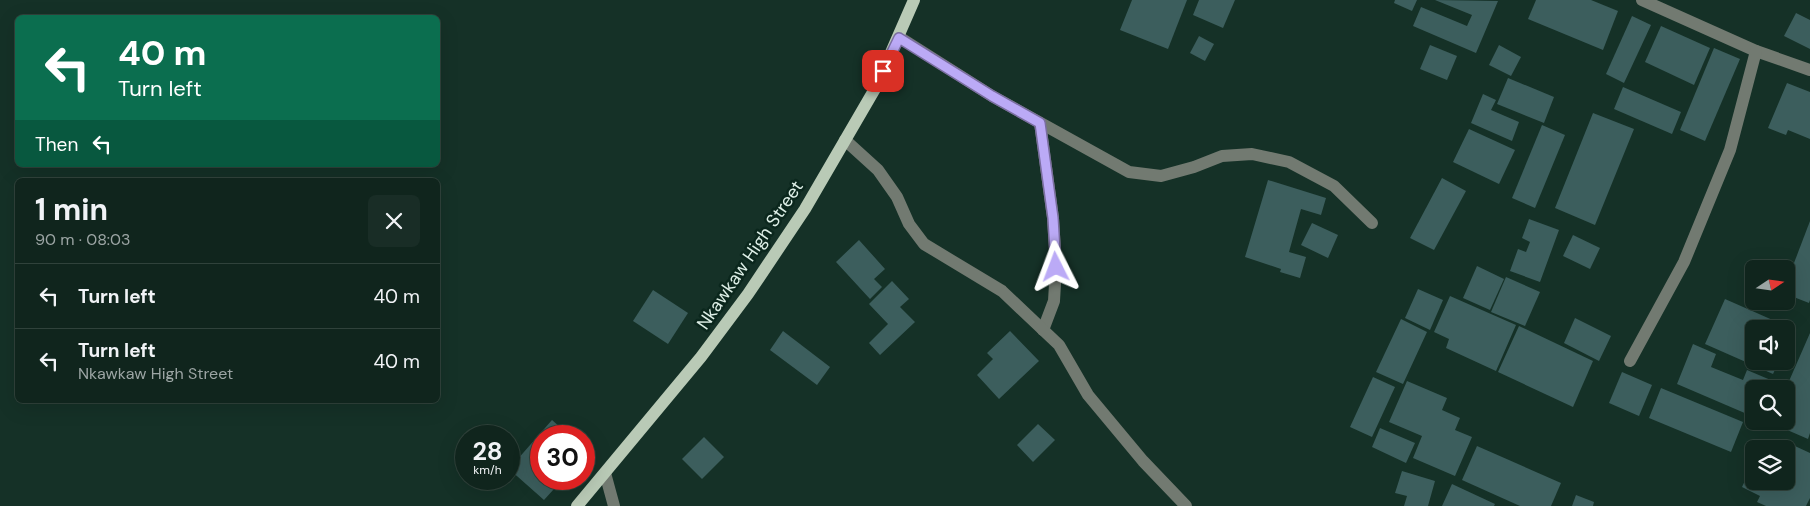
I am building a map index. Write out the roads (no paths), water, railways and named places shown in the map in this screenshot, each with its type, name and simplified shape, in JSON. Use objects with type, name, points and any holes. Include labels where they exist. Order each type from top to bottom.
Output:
[{"type":"main road","name":"Nkawkaw High Street","points":[[577,506],[701,357],[748,294],[805,209],[876,87],[914,0]]},
{"type":"street","points":[[1642,0],[1756,51],[1810,70]]},
{"type":"street","points":[[899,38],[992,96],[1129,172],[1161,176],[1194,167],[1222,156],[1252,154],[1289,162],[1334,186],[1372,223]]},
{"type":"street","points":[[1630,361],[1684,262],[1726,159],[1756,51]]},
{"type":"street","points":[[1040,123],[1053,218],[1056,267],[1054,301],[1043,330]]},
{"type":"street","points":[[845,140],[878,170],[897,197],[909,224],[924,244],[1002,290],[1059,345],[1088,395],[1143,461],[1186,506]]},
{"type":"street","points":[[605,474],[614,506]]}]
